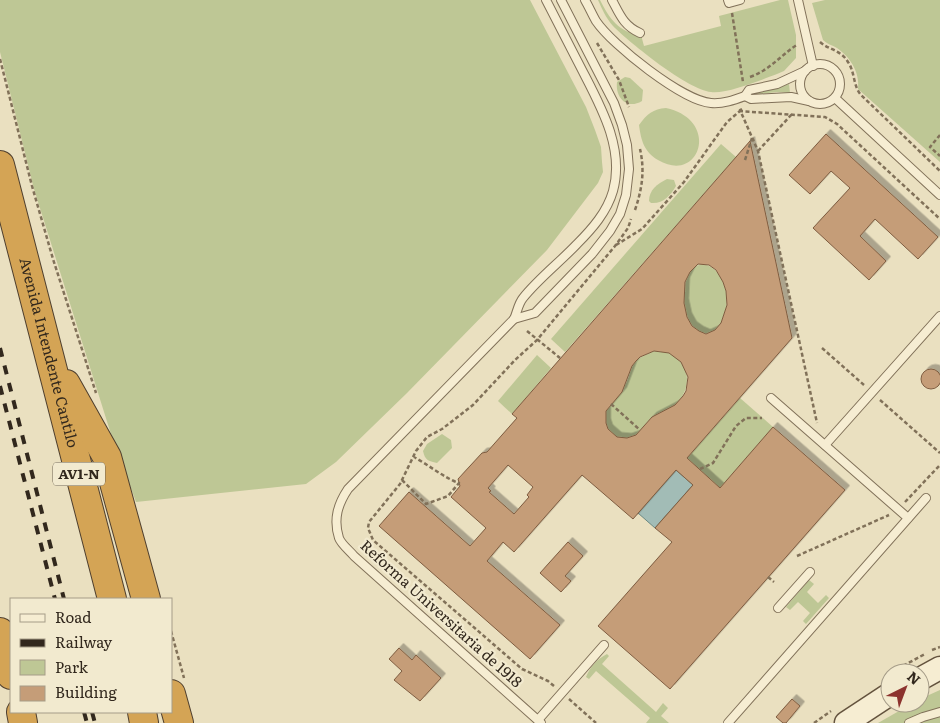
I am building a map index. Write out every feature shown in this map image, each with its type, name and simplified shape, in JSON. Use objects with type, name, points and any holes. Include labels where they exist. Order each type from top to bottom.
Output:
[{"type":"highway","name":"Avenida Intendente Cantilo","points":[[0,165],[112,598]]},
{"type":"highway","points":[[46,349],[107,457],[146,598]]},
{"type":"highway","points":[[0,632],[10,671]]},
{"type":"highway","points":[[172,698],[179,723]]},
{"type":"main road","points":[[846,723],[880,701]]},
{"type":"lane","name":"Reforma Universitaria de 1918","points":[[540,722],[354,556],[339,539],[336,518],[339,503],[348,489],[514,319],[522,300],[598,221],[607,206],[613,190],[616,167],[610,130],[600,106],[546,0]]},
{"type":"lane","name":"Reforma Universitaria de 1918","points":[[514,319],[535,313],[592,254],[610,231],[620,214],[626,195],[629,169],[627,145],[622,125],[614,103],[562,0]]},
{"type":"lane","points":[[585,0],[596,21],[614,42],[654,73],[690,96],[702,101],[711,103],[722,102],[745,96],[751,99],[791,96],[820,104],[835,98],[840,86],[836,73],[826,65],[813,66],[776,84],[748,90],[745,96]]},
{"type":"lane","points":[[612,0],[624,22],[631,29],[640,33]]},
{"type":"lane","points":[[729,1],[740,0]]},
{"type":"lane","points":[[798,0],[813,66]]},
{"type":"lane","points":[[805,71],[801,77],[801,90],[809,101]]},
{"type":"lane","points":[[835,98],[940,195]]},
{"type":"lane","points":[[825,445],[940,316]]},
{"type":"lane","points":[[771,398],[908,518]]},
{"type":"lane","points":[[728,723],[926,498]]},
{"type":"lane","points":[[778,608],[810,572]]},
{"type":"lane","points":[[540,722],[562,693],[604,645]]},
{"type":"lane","points":[[909,723],[940,712]]},
{"type":"path","points":[[729,1],[743,79],[764,72],[799,43],[817,40],[822,45],[828,46],[842,55],[853,70],[857,90],[861,95],[940,170]]},
{"type":"path","points":[[598,40],[604,47]]},
{"type":"path","points":[[0,59],[35,195],[96,394]]},
{"type":"path","points":[[596,723],[548,681],[522,669],[373,540],[368,528],[369,522],[402,480],[414,456],[428,437],[442,429],[473,405],[515,360],[537,340],[615,246],[642,229],[684,182],[727,122],[747,105],[742,84]]},
{"type":"path","points":[[740,110],[758,151],[818,427]]},
{"type":"path","points":[[731,112],[740,110],[825,117],[837,124],[940,219]]},
{"type":"path","points":[[758,151],[792,114]]},
{"type":"path","points":[[940,136],[930,147],[940,156]]},
{"type":"path","points":[[745,160],[752,138]]},
{"type":"path","points":[[526,331],[560,358]]},
{"type":"path","points":[[822,348],[867,388]]},
{"type":"path","points":[[877,397],[940,453]]},
{"type":"path","points":[[611,404],[640,430]]},
{"type":"path","points":[[700,469],[713,463],[736,426],[746,418],[762,418]]},
{"type":"path","points":[[402,480],[426,504],[448,496],[459,483],[452,481],[414,456]]},
{"type":"path","points":[[903,504],[940,465]]},
{"type":"path","points":[[797,556],[893,513]]},
{"type":"path","points":[[768,577],[774,582]]},
{"type":"green space","points":[[0,0],[530,0],[586,107],[601,147],[603,172],[598,183],[547,250],[407,393],[336,462],[306,484],[136,502],[110,431],[34,189],[0,52]]},
{"type":"green space","points":[[598,0],[600,0],[607,13],[621,28],[633,34],[641,35],[644,46],[721,26],[719,16],[780,0],[788,0],[796,35],[796,58],[784,71],[762,80],[726,91],[711,92],[674,75],[645,54],[613,26]]},
{"type":"green space","points":[[825,0],[940,0],[940,162],[858,89],[856,71],[850,60],[837,48],[823,40],[812,3]]},
{"type":"green space","points":[[625,77],[630,78],[643,90],[642,101],[631,104],[623,101],[620,97],[617,82]]},
{"type":"green space","points":[[789,84],[790,93],[749,94],[777,88]]},
{"type":"green space","points":[[666,108],[683,115],[694,125],[699,136],[698,148],[693,158],[685,164],[673,165],[658,160],[649,153],[642,141],[639,125],[651,113]]},
{"type":"green space","points":[[721,144],[736,157],[565,352],[551,339]]},
{"type":"green space","points":[[667,179],[674,180],[676,186],[674,190],[663,201],[651,203],[649,197],[652,191],[657,185]]},
{"type":"green space","points":[[702,264],[713,268],[720,276],[725,287],[727,299],[723,322],[717,329],[708,333],[699,331],[691,324],[686,314],[684,302],[684,289],[687,278],[693,269]]},
{"type":"green space","points":[[654,351],[664,351],[682,362],[687,376],[687,383],[682,397],[677,403],[651,418],[632,437],[626,439],[616,436],[611,433],[605,423],[606,411],[622,390],[634,363]]},
{"type":"green space","points":[[537,355],[551,368],[512,414],[498,401]]},
{"type":"green space","points":[[740,398],[773,427],[720,488],[687,458]]},
{"type":"green space","points":[[442,434],[451,440],[452,448],[437,463],[429,461],[423,451],[427,444]]},
{"type":"green space","points":[[809,580],[814,584],[807,592],[818,603],[826,595],[829,598],[806,624],[803,621],[810,613],[798,602],[790,610],[786,607]]},
{"type":"green space","points":[[607,654],[609,656],[602,664],[656,712],[663,703],[668,708],[661,716],[669,723],[646,723],[650,718],[596,671],[589,679],[586,677],[594,664]]},
{"type":"green space","points":[[940,690],[940,723],[878,723],[896,713],[930,713],[930,694]]},
{"type":"water","points":[[676,470],[693,485],[655,528],[638,513]]},
{"type":"building","points":[[826,134],[938,237],[918,259],[875,219],[860,236],[886,261],[869,280],[813,228],[850,188],[831,171],[810,194],[789,175]]},
{"type":"building","points":[[750,141],[792,338],[687,458],[720,488],[773,427],[845,490],[670,689],[598,626],[672,542],[655,528],[693,485],[676,470],[633,519],[582,475],[514,552],[503,542],[487,561],[560,625],[530,659],[379,526],[409,492],[470,546],[486,528],[451,497],[460,486],[458,479],[482,453],[487,452],[517,418],[512,414]],"holes":[[[698,264],[709,265],[716,270],[726,291],[727,305],[721,323],[715,330],[706,334],[692,326],[687,317],[684,303],[685,282],[690,272]],[[654,351],[669,353],[681,362],[688,377],[686,391],[675,405],[652,417],[636,435],[627,438],[617,437],[608,429],[606,411],[622,392],[632,366],[640,357]],[[508,465],[533,487],[527,495],[529,497],[514,514],[489,492],[491,491],[488,488]]]},
{"type":"building","points":[[927,369],[935,369],[941,375],[941,383],[935,389],[927,389],[921,383],[921,375]]},
{"type":"building","points":[[568,542],[583,556],[565,576],[571,581],[561,592],[540,573]]},
{"type":"building","points":[[399,648],[412,660],[416,655],[441,678],[420,701],[394,680],[402,671],[389,659]]},
{"type":"building","points":[[792,699],[800,706],[786,723],[783,723],[776,717]]},
{"type":"railway","points":[[0,348],[64,598]]},
{"type":"railway","points":[[0,386],[55,598]]},
{"type":"railway","points":[[84,713],[87,723]]},
{"type":"railway","points":[[92,713],[95,723]]}]
